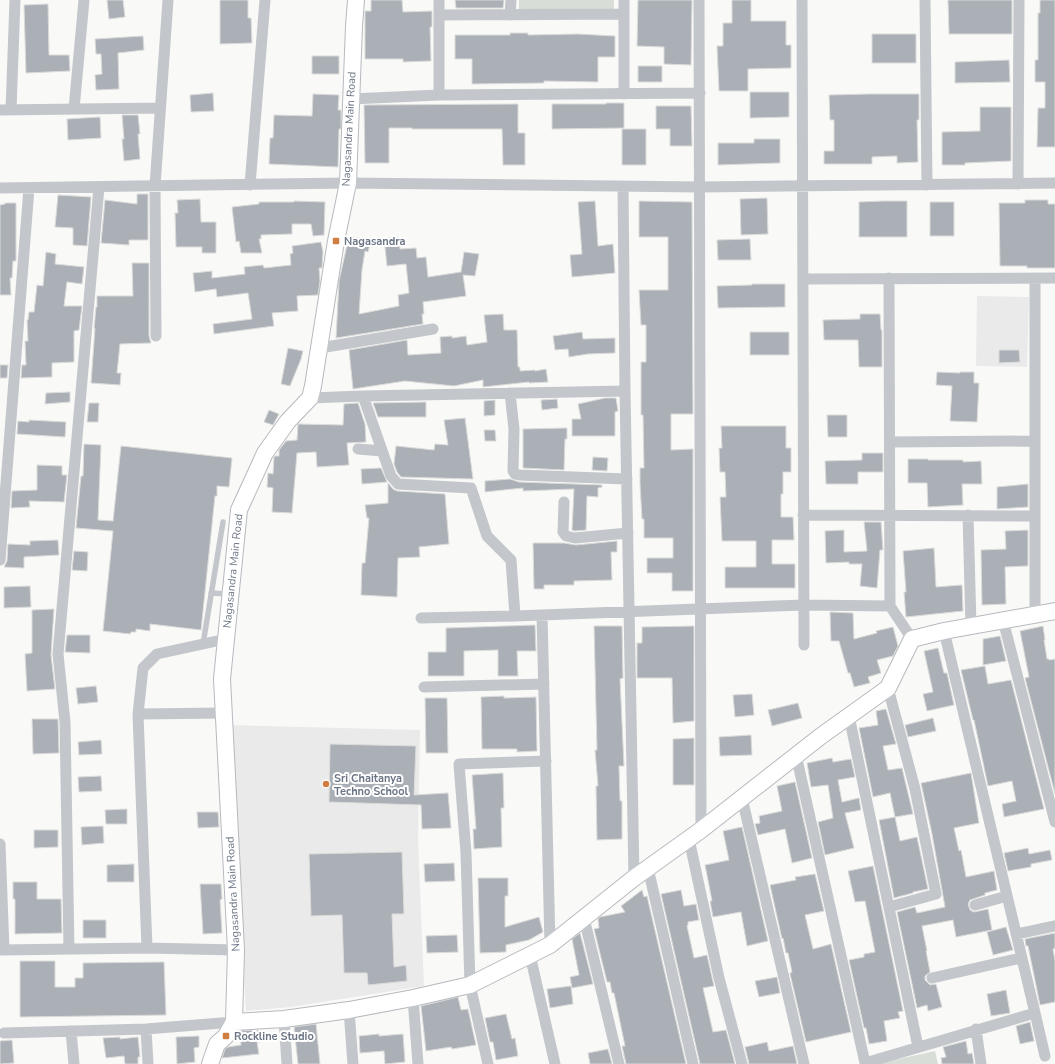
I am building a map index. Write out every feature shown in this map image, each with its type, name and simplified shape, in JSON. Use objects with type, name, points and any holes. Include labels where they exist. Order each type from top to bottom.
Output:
[{"type":"street","points":[[15,0],[6,110],[160,108]]},
{"type":"street","points":[[74,109],[84,0]]},
{"type":"street","points":[[156,336],[155,186],[168,0]]},
{"type":"street","points":[[250,185],[265,0]]},
{"type":"street","name":"Nagasandra Main Road","points":[[234,1022],[236,950],[222,679],[239,510],[265,453],[288,421],[310,398],[320,348],[336,241],[348,183],[356,0]]},
{"type":"street","points":[[439,0],[439,95]]},
{"type":"street","points":[[510,15],[511,0]]},
{"type":"street","points":[[624,0],[624,94]]},
{"type":"street","points":[[699,0],[701,609],[695,834],[720,978],[742,1064]]},
{"type":"street","points":[[802,0],[804,645]]},
{"type":"street","points":[[925,0],[927,185]]},
{"type":"street","points":[[1018,184],[1019,0]]},
{"type":"street","points":[[439,15],[624,14]]},
{"type":"street","points":[[351,99],[439,95],[700,93]]},
{"type":"street","points":[[0,188],[348,183],[700,187],[1055,183]]},
{"type":"street","points":[[623,186],[625,391],[634,878]]},
{"type":"street","points":[[70,949],[65,722],[58,654],[99,187]]},
{"type":"street","points":[[0,560],[29,188]]},
{"type":"street","points":[[889,278],[890,606],[912,639]]},
{"type":"street","points":[[1035,278],[1035,614]]},
{"type":"street","points":[[803,279],[1055,278]]},
{"type":"street","points":[[320,348],[434,329]]},
{"type":"street","points":[[310,398],[625,391]]},
{"type":"street","points":[[510,393],[514,429],[513,471],[515,474],[627,479]]},
{"type":"street","points":[[363,396],[391,476],[398,484],[471,488],[487,536],[511,560],[514,616]]},
{"type":"street","points":[[890,442],[1034,441]]},
{"type":"street","points":[[358,449],[382,451]]},
{"type":"street","points":[[564,502],[562,532],[566,536],[575,538],[628,533]]},
{"type":"street","points":[[803,515],[1034,516]]},
{"type":"street","points":[[968,515],[970,626]]},
{"type":"street","points":[[421,618],[804,605],[890,606]]},
{"type":"street","points":[[4,1034],[146,1029],[284,1019],[349,1010],[470,985],[550,945],[634,878],[695,834],[821,736],[888,688],[912,639],[944,631],[1055,611]]},
{"type":"street","points":[[542,614],[550,945]]},
{"type":"street","points":[[1003,620],[1055,822]]},
{"type":"street","points":[[944,631],[1045,1056]]},
{"type":"street","points":[[147,948],[138,714],[143,668],[156,654],[226,639]]},
{"type":"street","points":[[424,687],[544,684]]},
{"type":"street","points":[[888,688],[915,789],[936,894],[889,907]]},
{"type":"street","points":[[138,714],[224,713]]},
{"type":"street","points":[[849,716],[918,1047]]},
{"type":"street","points":[[796,756],[865,1063],[1035,1013]]},
{"type":"street","points":[[488,1064],[470,985],[466,853],[459,764],[546,761]]},
{"type":"street","points":[[742,798],[804,1064]]},
{"type":"street","points":[[0,844],[2,950],[147,948],[236,950]]},
{"type":"street","points":[[648,868],[693,1064]]},
{"type":"street","points":[[975,904],[1007,896]]},
{"type":"street","points":[[584,918],[619,1064]]},
{"type":"street","points":[[1016,934],[1055,926]]},
{"type":"street","points":[[530,955],[555,1064]]},
{"type":"street","points":[[932,978],[1021,958]]},
{"type":"street","points":[[412,998],[418,1064]]},
{"type":"street","points":[[349,1010],[353,1064]]},
{"type":"street","points":[[284,1019],[287,1064]]},
{"type":"street","points":[[210,1064],[217,1044],[226,1036],[234,1022]]},
{"type":"street","points":[[146,1029],[148,1064]]},
{"type":"street","points":[[976,1030],[981,1064]]},
{"type":"street","points":[[71,1031],[74,1064]]},
{"type":"lane","points":[[203,644],[223,522]]},
{"type":"lane","points":[[211,593],[231,594]]},
{"type":"shaded area","points":[[519,0],[614,0],[614,9],[519,9]]},
{"type":"shaded area","points":[[977,296],[1029,297],[1027,367],[976,366]]},
{"type":"shaded area","points":[[230,725],[420,730],[418,839],[424,986],[291,1007],[246,1011]]},
{"type":"shaded area","points":[[935,1051],[938,1064],[876,1064]]},
{"type":"building","points":[[107,0],[123,0],[125,17],[109,19]]},
{"type":"building","points":[[220,0],[248,0],[248,18],[251,18],[252,43],[220,44]]},
{"type":"building","points":[[371,0],[402,0],[403,12],[432,11],[432,27],[430,27],[431,61],[403,62],[403,59],[365,59],[365,11],[371,11]]},
{"type":"building","points":[[455,0],[504,0],[503,8],[456,8]]},
{"type":"building","points":[[638,0],[692,0],[691,65],[664,64],[664,47],[637,46]]},
{"type":"building","points":[[732,0],[751,0],[751,21],[786,21],[786,45],[791,45],[791,68],[748,69],[748,91],[719,91],[717,46],[723,46],[723,23],[732,23]]},
{"type":"building","points":[[948,0],[1012,0],[1012,34],[949,34]]},
{"type":"building","points":[[1040,0],[1055,0],[1055,147],[1037,147],[1038,108],[1045,108],[1045,82],[1035,82],[1035,60],[1038,60],[1038,13],[1040,13]]},
{"type":"building","points":[[48,4],[49,55],[69,55],[70,71],[26,73],[24,5]]},
{"type":"building","points":[[510,33],[528,33],[528,35],[578,34],[615,36],[615,57],[598,57],[598,82],[544,81],[544,83],[472,84],[472,59],[455,59],[455,35],[510,35]]},
{"type":"building","points":[[872,34],[916,34],[916,63],[872,63]]},
{"type":"building","points":[[143,36],[144,50],[118,53],[119,89],[96,90],[95,75],[102,74],[101,54],[96,54],[95,39]]},
{"type":"building","points":[[312,56],[339,56],[339,74],[312,74]]},
{"type":"building","points":[[1009,60],[1010,82],[955,83],[955,62]]},
{"type":"building","points":[[638,66],[662,66],[662,82],[638,82]]},
{"type":"building","points":[[750,92],[789,92],[789,117],[750,118]]},
{"type":"building","points":[[213,93],[214,111],[191,112],[190,95]]},
{"type":"building","points":[[313,94],[339,95],[338,110],[341,110],[341,129],[339,129],[338,167],[269,164],[270,138],[273,138],[274,115],[312,116]]},
{"type":"building","points":[[919,94],[919,120],[917,120],[918,162],[897,163],[897,156],[872,157],[872,164],[824,164],[824,151],[834,151],[834,120],[830,120],[829,95]]},
{"type":"building","points":[[624,103],[624,128],[552,129],[552,104]]},
{"type":"building","points":[[518,104],[518,133],[525,133],[525,165],[503,165],[502,129],[389,128],[389,163],[365,163],[364,105]]},
{"type":"building","points":[[656,106],[691,106],[692,146],[670,146],[670,129],[656,129]]},
{"type":"building","points":[[980,107],[1011,107],[1011,161],[965,163],[965,165],[942,165],[942,132],[980,131]]},
{"type":"building","points":[[122,115],[138,115],[140,159],[124,161]]},
{"type":"building","points":[[100,117],[101,138],[68,140],[67,119]]},
{"type":"building","points":[[622,129],[646,129],[646,165],[622,165]]},
{"type":"building","points":[[754,139],[780,139],[780,163],[718,165],[718,143],[754,143]]},
{"type":"building","points":[[137,194],[148,194],[148,240],[129,240],[129,245],[101,243],[105,200],[137,204]]},
{"type":"building","points":[[58,195],[91,197],[87,246],[73,245],[73,228],[55,227]]},
{"type":"building","points":[[767,198],[768,234],[741,235],[740,199]]},
{"type":"building","points":[[200,199],[201,222],[216,222],[216,253],[202,253],[202,247],[176,247],[175,213],[178,213],[177,200]]},
{"type":"building","points":[[1025,200],[1048,200],[1048,204],[1055,204],[1055,268],[1000,266],[999,203],[1025,203]]},
{"type":"building","points":[[595,201],[598,246],[613,244],[615,273],[572,277],[570,255],[582,254],[578,202]]},
{"type":"building","points":[[639,201],[692,202],[693,414],[671,414],[671,450],[693,449],[693,591],[672,591],[672,573],[647,573],[647,558],[673,558],[673,538],[644,538],[640,468],[644,468],[643,415],[641,415],[641,362],[646,362],[646,325],[641,325],[639,290],[668,290],[668,237],[639,237]]},
{"type":"building","points":[[907,201],[907,237],[859,237],[859,202]]},
{"type":"building","points":[[259,202],[325,202],[324,235],[313,236],[311,224],[292,224],[292,234],[261,235],[261,239],[259,239],[262,253],[241,253],[239,241],[236,242],[232,207],[259,204]]},
{"type":"building","points":[[930,202],[954,202],[954,236],[930,236]]},
{"type":"building","points":[[5,203],[16,203],[16,261],[13,261],[12,278],[10,278],[11,295],[0,295],[0,205]]},
{"type":"building","points":[[349,236],[371,241],[368,252],[365,251],[359,314],[399,306],[398,295],[409,293],[406,264],[387,266],[384,238],[399,237],[400,249],[416,248],[417,258],[426,257],[428,277],[461,272],[464,252],[479,254],[475,276],[463,275],[466,296],[423,302],[423,324],[336,338],[339,281]]},
{"type":"building","points":[[750,239],[751,260],[718,260],[717,240]]},
{"type":"building","points":[[321,242],[323,252],[322,268],[319,268],[320,281],[318,295],[297,296],[298,311],[272,313],[274,326],[214,334],[213,324],[252,319],[248,293],[217,297],[216,289],[195,292],[193,273],[212,271],[212,278],[245,274],[244,267],[263,265],[264,268],[291,265],[290,254],[293,253],[292,246]]},
{"type":"building","points":[[46,252],[56,254],[55,264],[84,267],[82,284],[67,282],[64,306],[82,306],[79,330],[74,331],[74,362],[52,363],[52,377],[21,378],[22,365],[26,365],[25,341],[28,341],[27,320],[29,312],[34,312],[37,285],[43,286]]},
{"type":"building","points":[[132,263],[149,263],[149,336],[151,343],[120,344],[117,373],[121,373],[120,385],[91,383],[97,296],[133,296]]},
{"type":"building","points":[[785,284],[785,307],[718,308],[717,286]]},
{"type":"building","points":[[503,314],[504,330],[517,330],[518,367],[520,367],[520,371],[546,369],[548,382],[529,382],[483,387],[483,380],[454,386],[405,381],[353,389],[349,350],[407,340],[408,355],[441,353],[440,337],[452,336],[452,338],[466,336],[467,345],[487,342],[484,315]]},
{"type":"building","points":[[860,314],[880,314],[882,330],[882,367],[859,367],[858,340],[824,340],[823,320],[860,319]]},
{"type":"building","points":[[582,332],[583,339],[615,338],[615,353],[588,354],[569,357],[568,349],[555,350],[553,336]]},
{"type":"building","points":[[750,332],[789,332],[789,355],[750,355]]},
{"type":"building","points":[[288,348],[303,351],[290,386],[281,384]]},
{"type":"building","points":[[999,350],[1019,350],[1020,362],[999,363]]},
{"type":"building","points":[[0,365],[8,365],[7,378],[0,378]]},
{"type":"building","points":[[937,372],[974,372],[974,383],[979,383],[977,422],[950,421],[952,386],[936,385]]},
{"type":"building","points":[[70,392],[70,402],[45,404],[46,393]]},
{"type":"building","points":[[605,398],[616,398],[618,411],[615,412],[615,436],[572,436],[572,419],[581,419],[578,404]]},
{"type":"building","points":[[557,399],[558,408],[542,410],[541,400]]},
{"type":"building","points":[[495,400],[495,415],[484,416],[484,401]]},
{"type":"building","points":[[426,402],[426,417],[378,417],[373,403]]},
{"type":"building","points":[[89,403],[99,403],[98,422],[87,422]]},
{"type":"building","points":[[358,403],[365,424],[366,442],[347,443],[349,465],[317,467],[316,452],[297,453],[292,513],[272,512],[273,488],[267,487],[268,473],[273,474],[274,457],[279,456],[279,450],[286,441],[297,440],[298,424],[343,425],[344,404]]},
{"type":"building","points":[[269,410],[279,414],[273,425],[264,422]]},
{"type":"building","points":[[827,415],[847,415],[847,437],[828,437]]},
{"type":"building","points":[[465,418],[473,479],[401,477],[394,464],[396,446],[434,450],[435,444],[448,445],[444,420]]},
{"type":"building","points":[[29,420],[66,422],[65,437],[17,434],[18,421],[29,422]]},
{"type":"building","points":[[721,426],[786,426],[786,448],[791,448],[791,472],[783,472],[781,517],[793,517],[794,540],[772,540],[772,564],[795,564],[795,588],[725,588],[725,567],[756,567],[756,541],[722,541],[720,497],[726,497],[725,472],[720,472],[719,448],[722,448]]},
{"type":"building","points":[[567,428],[567,439],[565,439],[564,470],[523,468],[523,429]]},
{"type":"building","points":[[484,430],[495,430],[496,441],[485,441]]},
{"type":"building","points":[[84,444],[101,445],[98,520],[113,521],[121,446],[232,458],[229,487],[217,486],[217,496],[215,496],[201,630],[150,624],[150,631],[136,629],[136,632],[131,632],[130,634],[103,631],[113,531],[76,528],[81,476],[83,476]]},
{"type":"building","points":[[862,453],[883,453],[883,472],[858,472],[858,484],[826,484],[825,461],[862,460]]},
{"type":"building","points":[[593,457],[608,458],[607,471],[592,470]]},
{"type":"building","points":[[908,459],[963,460],[963,462],[981,461],[982,484],[962,484],[963,505],[928,507],[927,483],[908,483]]},
{"type":"building","points":[[37,465],[62,466],[62,475],[67,475],[64,502],[29,501],[30,507],[11,508],[12,491],[37,490]]},
{"type":"building","points":[[381,468],[387,482],[362,484],[361,469]]},
{"type":"building","points":[[510,479],[519,482],[602,485],[602,487],[598,488],[598,497],[587,496],[586,530],[575,531],[572,530],[574,489],[523,491],[523,488],[485,492],[485,481]]},
{"type":"building","points":[[388,483],[397,491],[445,494],[449,544],[419,547],[420,557],[398,558],[397,597],[361,595],[362,563],[365,563],[369,518],[367,518],[365,505],[388,503]]},
{"type":"building","points":[[1028,484],[1028,507],[997,509],[997,487]]},
{"type":"building","points":[[864,522],[881,522],[883,550],[880,550],[877,588],[860,586],[862,564],[849,564],[849,562],[826,563],[825,531],[844,530],[844,552],[867,551]]},
{"type":"building","points":[[1028,530],[1028,566],[1005,567],[1006,604],[982,605],[981,550],[1006,549],[1005,531]]},
{"type":"building","points":[[58,540],[59,555],[24,557],[24,568],[4,567],[7,561],[8,544],[30,545],[30,541]]},
{"type":"building","points":[[617,541],[617,552],[611,552],[612,580],[574,581],[574,585],[544,585],[544,589],[534,589],[533,543],[564,543],[576,545]]},
{"type":"building","points":[[934,548],[936,587],[962,585],[963,611],[906,617],[903,551]]},
{"type":"building","points":[[74,551],[88,552],[87,571],[72,570]]},
{"type":"building","points":[[30,586],[31,607],[4,608],[4,587]]},
{"type":"building","points":[[54,609],[51,655],[55,689],[27,691],[25,654],[32,653],[32,610]]},
{"type":"building","points":[[830,612],[853,613],[854,639],[893,627],[898,646],[893,656],[877,660],[881,673],[868,677],[870,683],[854,687],[850,673],[848,673],[839,641],[831,641]]},
{"type":"building","points":[[535,625],[536,651],[517,651],[518,676],[498,676],[498,650],[464,651],[464,676],[428,676],[428,652],[446,652],[446,628]]},
{"type":"building","points":[[594,626],[622,626],[623,678],[620,679],[624,766],[619,766],[620,801],[622,801],[622,839],[597,840],[596,786],[598,786],[595,750],[597,750]]},
{"type":"building","points":[[694,626],[694,721],[673,723],[672,678],[637,678],[637,643],[642,643],[642,627]]},
{"type":"building","points":[[1043,626],[1047,659],[1055,659],[1055,794],[1025,678],[1029,677],[1020,631]]},
{"type":"building","points":[[67,635],[90,635],[90,653],[65,652]]},
{"type":"building","points":[[1000,636],[1006,661],[983,665],[983,639]]},
{"type":"building","points":[[938,648],[944,673],[947,673],[954,705],[927,711],[923,694],[933,692],[924,651]]},
{"type":"building","points":[[985,666],[988,684],[1011,680],[1044,809],[1004,817],[1002,804],[1016,801],[1012,781],[988,786],[974,720],[961,670]]},
{"type":"building","points":[[96,686],[98,702],[78,704],[76,688]]},
{"type":"building","points":[[752,694],[754,715],[735,717],[733,695]]},
{"type":"building","points":[[504,696],[504,698],[536,697],[537,751],[517,752],[517,749],[482,749],[481,697]]},
{"type":"building","points":[[425,698],[447,698],[448,753],[426,753]]},
{"type":"building","points":[[798,703],[802,718],[772,726],[768,710]]},
{"type":"building","points":[[886,709],[896,744],[883,746],[888,770],[902,768],[913,814],[895,817],[890,793],[873,797],[859,728],[878,725],[876,711]]},
{"type":"building","points":[[933,718],[936,731],[908,737],[905,725]]},
{"type":"building","points":[[32,719],[58,719],[59,753],[33,754]]},
{"type":"building","points":[[751,735],[752,755],[720,756],[719,737]]},
{"type":"building","points":[[694,738],[694,785],[673,785],[673,739]]},
{"type":"building","points":[[101,740],[102,754],[79,755],[78,742]]},
{"type":"building","points":[[330,744],[416,746],[414,795],[448,793],[451,828],[422,829],[421,805],[329,802]]},
{"type":"building","points":[[832,758],[833,762],[851,759],[855,777],[838,780],[842,802],[859,798],[861,810],[845,813],[854,848],[825,855],[818,822],[833,818],[828,785],[811,787],[807,763]]},
{"type":"building","points":[[503,773],[504,808],[501,808],[502,847],[474,849],[473,829],[476,829],[472,775]]},
{"type":"building","points":[[971,773],[979,823],[954,828],[959,851],[961,850],[966,877],[994,871],[997,890],[985,893],[985,895],[970,900],[968,904],[970,910],[974,912],[988,909],[992,930],[956,937],[953,920],[922,926],[930,972],[925,976],[925,980],[930,985],[936,984],[942,1007],[928,1011],[927,1005],[917,1008],[897,912],[915,907],[917,913],[945,907],[921,783]]},
{"type":"building","points":[[101,776],[102,791],[79,792],[78,777]]},
{"type":"building","points":[[795,782],[812,858],[792,863],[785,829],[758,835],[755,824],[760,823],[759,816],[782,811],[777,786]]},
{"type":"building","points":[[127,809],[127,824],[106,824],[105,810]]},
{"type":"building","points":[[197,812],[218,812],[219,827],[198,828]]},
{"type":"building","points":[[895,817],[900,841],[917,837],[928,889],[894,898],[879,820]]},
{"type":"building","points":[[103,826],[104,843],[82,845],[81,827]]},
{"type":"building","points":[[742,827],[768,941],[747,946],[741,912],[713,917],[710,901],[712,901],[705,865],[729,860],[723,831]]},
{"type":"building","points":[[34,830],[58,830],[58,847],[34,848]]},
{"type":"building","points":[[1028,848],[1029,854],[1050,850],[1052,860],[1031,864],[1031,867],[1008,871],[1004,853]]},
{"type":"building","points":[[402,852],[404,914],[392,914],[394,967],[406,965],[407,981],[368,985],[367,973],[344,973],[342,915],[311,916],[309,854]]},
{"type":"building","points":[[454,863],[455,881],[425,882],[424,864]]},
{"type":"building","points":[[134,864],[134,882],[107,882],[107,865]]},
{"type":"building","points":[[873,866],[903,1011],[898,1012],[900,1018],[884,1021],[887,1041],[869,1044],[849,960],[864,957],[864,954],[875,952],[865,901],[855,902],[848,871]]},
{"type":"building","points":[[815,874],[824,911],[805,915],[813,949],[831,944],[851,1032],[806,1042],[790,974],[792,972],[788,953],[786,953],[783,938],[782,939],[770,885],[796,880],[795,877]]},
{"type":"building","points":[[478,878],[508,878],[508,896],[505,896],[505,927],[539,917],[543,932],[529,940],[506,945],[506,952],[480,953]]},
{"type":"building","points":[[13,882],[37,882],[37,899],[61,899],[62,933],[15,934],[15,899],[13,899]]},
{"type":"building","points":[[200,884],[221,884],[222,899],[220,900],[222,933],[203,934]]},
{"type":"building","points":[[642,890],[644,897],[647,896],[686,1064],[626,1064],[622,1046],[625,1046],[614,993],[612,993],[610,982],[607,982],[594,929],[599,928],[598,919],[600,917],[625,912],[621,906]]},
{"type":"building","points":[[681,890],[684,906],[696,904],[699,920],[688,922],[687,926],[694,958],[707,955],[714,986],[703,988],[713,1032],[726,1030],[735,1064],[700,1064],[661,894]]},
{"type":"building","points":[[83,920],[106,920],[106,938],[83,938]]},
{"type":"building","points":[[1006,927],[1013,950],[993,955],[987,932]]},
{"type":"building","points":[[580,933],[593,984],[572,988],[570,977],[579,975],[572,939]]},
{"type":"building","points":[[1055,933],[1055,948],[1053,949],[1055,961],[1055,1002],[1040,1005],[1028,946],[1026,946],[1025,939]]},
{"type":"building","points":[[457,935],[458,952],[427,953],[426,936]]},
{"type":"building","points":[[20,961],[55,961],[55,987],[75,987],[75,978],[83,978],[83,963],[164,962],[166,1015],[20,1017]]},
{"type":"building","points":[[777,977],[780,993],[759,997],[755,981]]},
{"type":"building","points":[[571,986],[573,1004],[550,1008],[547,989]]},
{"type":"building","points":[[1006,990],[1010,1013],[991,1016],[987,994]]},
{"type":"building","points":[[458,997],[461,1010],[468,1009],[476,1045],[426,1051],[421,1006]]},
{"type":"building","points":[[506,1014],[512,1039],[515,1038],[518,1056],[496,1060],[493,1042],[490,1042],[485,1018]]},
{"type":"building","points":[[1030,1022],[1034,1041],[1020,1044],[1016,1026]]},
{"type":"building","points":[[316,1024],[320,1064],[298,1064],[294,1027]]},
{"type":"building","points":[[258,1030],[260,1042],[257,1042],[259,1054],[222,1058],[225,1049],[228,1047],[241,1045],[240,1031]]},
{"type":"building","points":[[379,1034],[379,1036],[403,1034],[405,1062],[385,1064],[384,1051],[360,1053],[359,1036]]},
{"type":"building","points":[[199,1036],[199,1047],[194,1048],[195,1062],[177,1064],[176,1037]]},
{"type":"building","points":[[120,1037],[120,1039],[138,1037],[140,1057],[138,1057],[138,1064],[125,1064],[124,1056],[106,1058],[103,1038]]},
{"type":"building","points":[[12,1040],[14,1063],[0,1064],[0,1041]]},
{"type":"building","points":[[966,1041],[968,1054],[972,1053],[974,1064],[942,1064],[941,1058],[946,1057],[943,1047]]},
{"type":"building","points":[[767,1042],[769,1051],[793,1046],[797,1064],[749,1064],[745,1047]]},
{"type":"building","points":[[608,1049],[612,1064],[590,1064],[588,1053]]},
{"type":"place","name":"Nagasandra","points":[[336,241]]},
{"type":"place","name":"Sri Chaitanya Techno School","points":[[326,784]]},
{"type":"place","name":"Rockline Studio","points":[[226,1036]]}]
